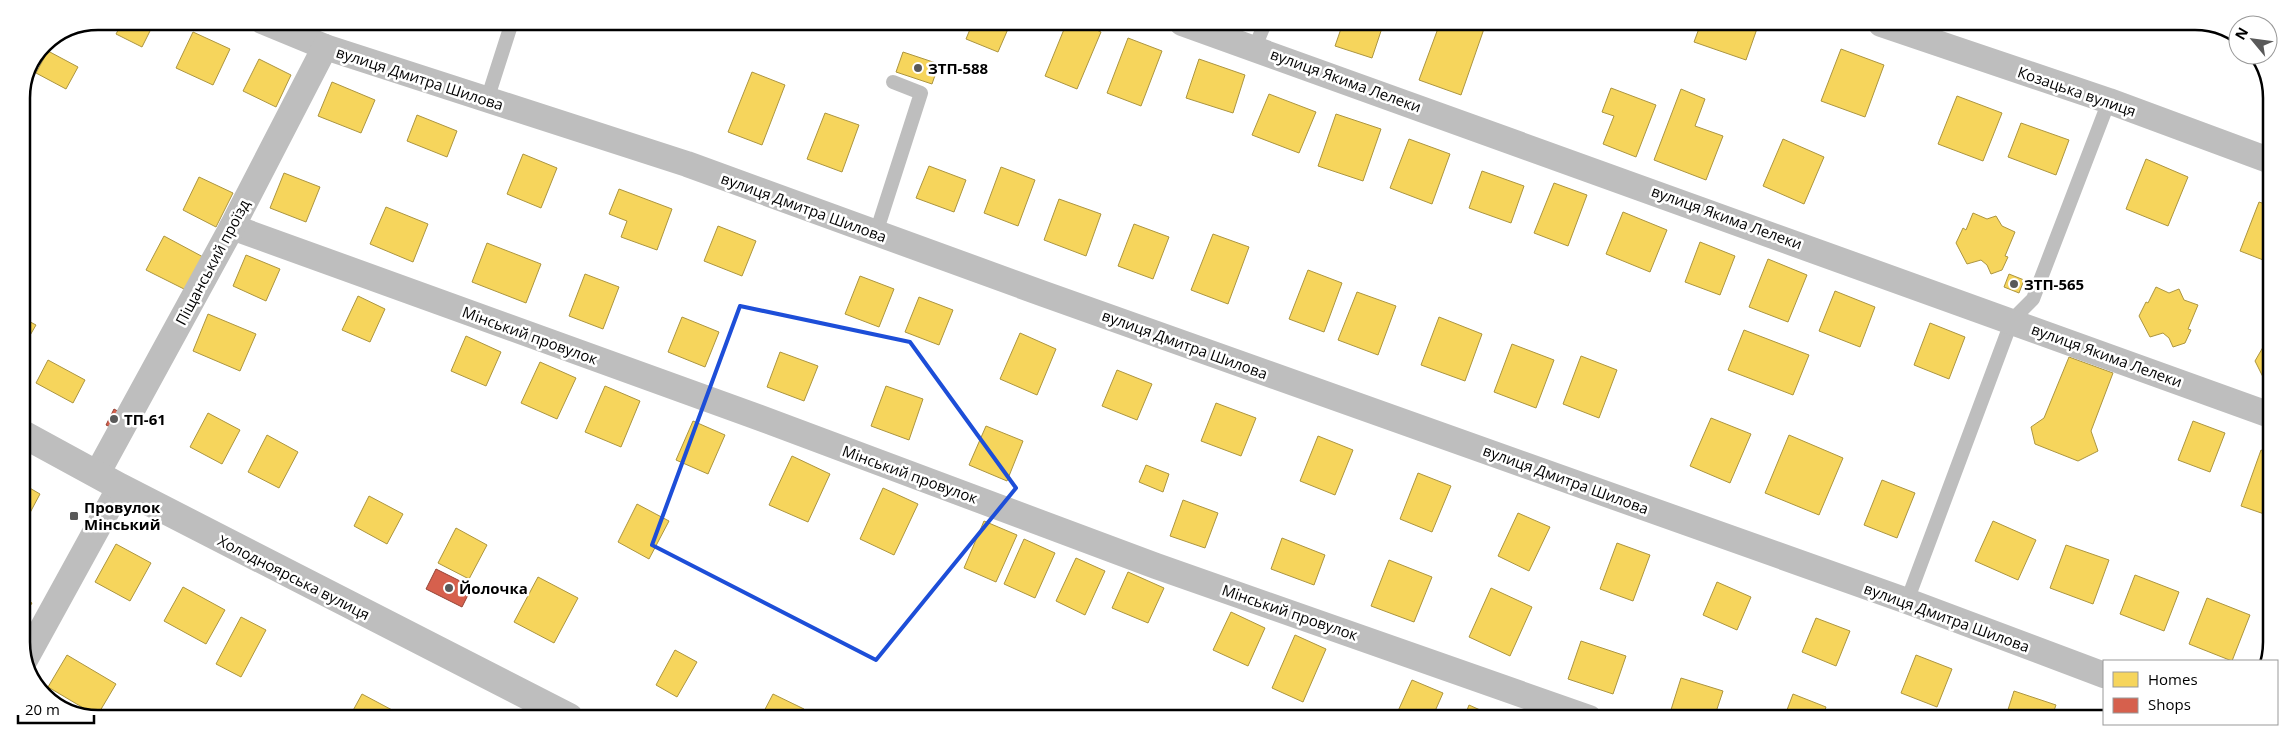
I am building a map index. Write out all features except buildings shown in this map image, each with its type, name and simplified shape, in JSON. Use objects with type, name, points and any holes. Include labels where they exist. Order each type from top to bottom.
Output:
[{"type":"main road","name":"Холодноярська вулиця","points":[[30,438],[108,481],[555,710]]},
{"type":"street","name":"вулиця Дмитра Шилова","points":[[282,30],[325,47],[687,164],[1907,601],[2103,676]]},
{"type":"street","name":"вулиця Якима Лелеки","points":[[1203,30],[2012,320],[2263,412]]},
{"type":"street","name":"Козацька вулиця","points":[[1899,30],[2109,102],[2263,158]]},
{"type":"street","name":"Піщанський проїзд","points":[[30,649],[108,481],[232,227],[325,47]]},
{"type":"street","name":"Мінський провулок","points":[[232,227],[752,416],[1156,566],[1566,710]]},
{"type":"lane","points":[[487,100],[509,30]]},
{"type":"lane","points":[[1255,47],[1262,30]]},
{"type":"lane","points":[[876,233],[921,93],[893,82]]},
{"type":"lane","points":[[1907,601],[2012,320],[2033,299],[2109,102]]},
{"type":"highlighted area","points":[[740,306],[910,342],[1016,488],[876,660],[652,545]]},
{"type":"place","name":"ЗТП-588","points":[[918,68]]},
{"type":"place","name":"ЗТП-565","points":[[2014,284]]},
{"type":"place","name":"ТП-61","points":[[114,419]]},
{"type":"place","name":"Провулок Мінський","points":[[74,516]]},
{"type":"place","name":"Йолочка","points":[[449,588]]}]
